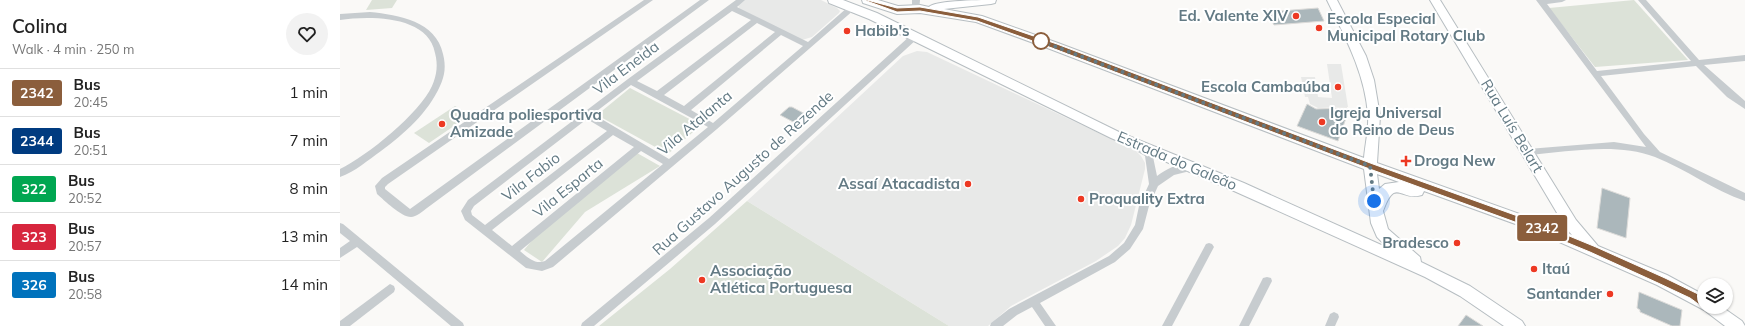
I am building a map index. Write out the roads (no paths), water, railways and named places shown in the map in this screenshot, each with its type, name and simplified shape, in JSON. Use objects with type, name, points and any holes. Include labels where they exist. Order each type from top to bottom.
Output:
[{"type":"main road","name":"Estrada do Galeão","points":[[833,0],[852,9],[873,16],[1115,135],[1240,187],[1430,273],[1465,291],[1517,326]]},
{"type":"main road","points":[[867,0],[886,7],[915,7],[990,0]]},
{"type":"main road","points":[[1332,0],[1360,56],[1368,80],[1374,116],[1370,166],[1376,212],[1382,233],[1399,249],[1430,273]]},
{"type":"main road","name":"Rua Luís Belart","points":[[1435,0],[1572,224],[1593,249]]},
{"type":"main road","points":[[974,1],[978,19]]},
{"type":"main road","points":[[915,7],[978,19],[1054,46],[1370,166],[1537,226],[1593,249],[1687,292],[1697,298]]},
{"type":"main road","points":[[1376,212],[1385,190],[1397,186],[1472,203]]},
{"type":"main road","points":[[1720,314],[1737,326]]},
{"type":"street","points":[[649,0],[385,181],[380,186],[380,191],[406,212],[411,213],[705,0]]},
{"type":"street","name":"Vila Eneida","points":[[486,230],[466,214],[471,203],[740,0]]},
{"type":"street","points":[[1541,1],[1562,0]]},
{"type":"street","points":[[1642,0],[1726,92],[1745,106]]},
{"type":"street","points":[[1541,1],[1656,154]]},
{"type":"street","points":[[731,7],[809,46]]},
{"type":"street","name":"Vila Atalanta","points":[[513,251],[535,267],[542,267],[549,264],[714,127],[852,9]]},
{"type":"street","points":[[340,17],[366,15],[391,16],[408,20],[420,26],[434,38],[441,54],[441,74],[430,96],[418,112],[390,140],[342,174]]},
{"type":"street","points":[[658,95],[756,20]]},
{"type":"street","points":[[685,110],[780,32]]},
{"type":"street","name":"Rua Gustavo Augusto de Rezende","points":[[586,326],[673,255],[817,128],[914,37]]},
{"type":"street","points":[[1596,74],[1745,58]]},
{"type":"street","points":[[631,81],[714,127]]},
{"type":"street","points":[[588,115],[669,163]]},
{"type":"street","name":"Vila Fabio","points":[[486,230],[613,131]]},
{"type":"street","points":[[1115,135],[1149,154],[1154,184]]},
{"type":"street","points":[[1528,152],[1614,145],[1636,148],[1656,154],[1745,197]]},
{"type":"street","name":"Vila Esparta","points":[[513,251],[640,147]]},
{"type":"street","points":[[995,326],[1013,312],[1112,259],[1127,246],[1140,226],[1144,206],[1154,184],[1161,176],[1167,173],[1191,167]]},
{"type":"street","points":[[340,227],[459,326]]},
{"type":"street","points":[[486,230],[513,251]]},
{"type":"street","points":[[340,254],[357,241]]},
{"type":"street","points":[[1167,326],[1209,247]]},
{"type":"street","points":[[1244,326],[1267,281]]},
{"type":"street","points":[[342,326],[390,289]]},
{"type":"street","points":[[1033,301],[1051,326]]},
{"type":"place","name":"Ed. Valente XIV","points":[[1296,16]]},
{"type":"place","name":"Escola Especial Municipal Rotary Club","points":[[1319,28]]},
{"type":"place","name":"Habib's","points":[[847,31]]},
{"type":"place","name":"Escola Cambaúba","points":[[1338,87]]},
{"type":"place","name":"Igreja Universal do Reino de Deus","points":[[1322,122]]},
{"type":"place","name":"Quadra poliesportiva Amizade","points":[[442,124]]},
{"type":"place","name":"Droga New","points":[[1406,161]]},
{"type":"place","name":"Assaí Atacadista","points":[[968,184]]},
{"type":"place","name":"Proquality Extra","points":[[1081,199]]},
{"type":"place","name":"Bradesco","points":[[1457,243]]},
{"type":"place","name":"Itaú","points":[[1534,269]]},
{"type":"place","name":"Associação Atlética Portuguesa","points":[[702,280]]},
{"type":"place","name":"Santander","points":[[1610,294]]}]
